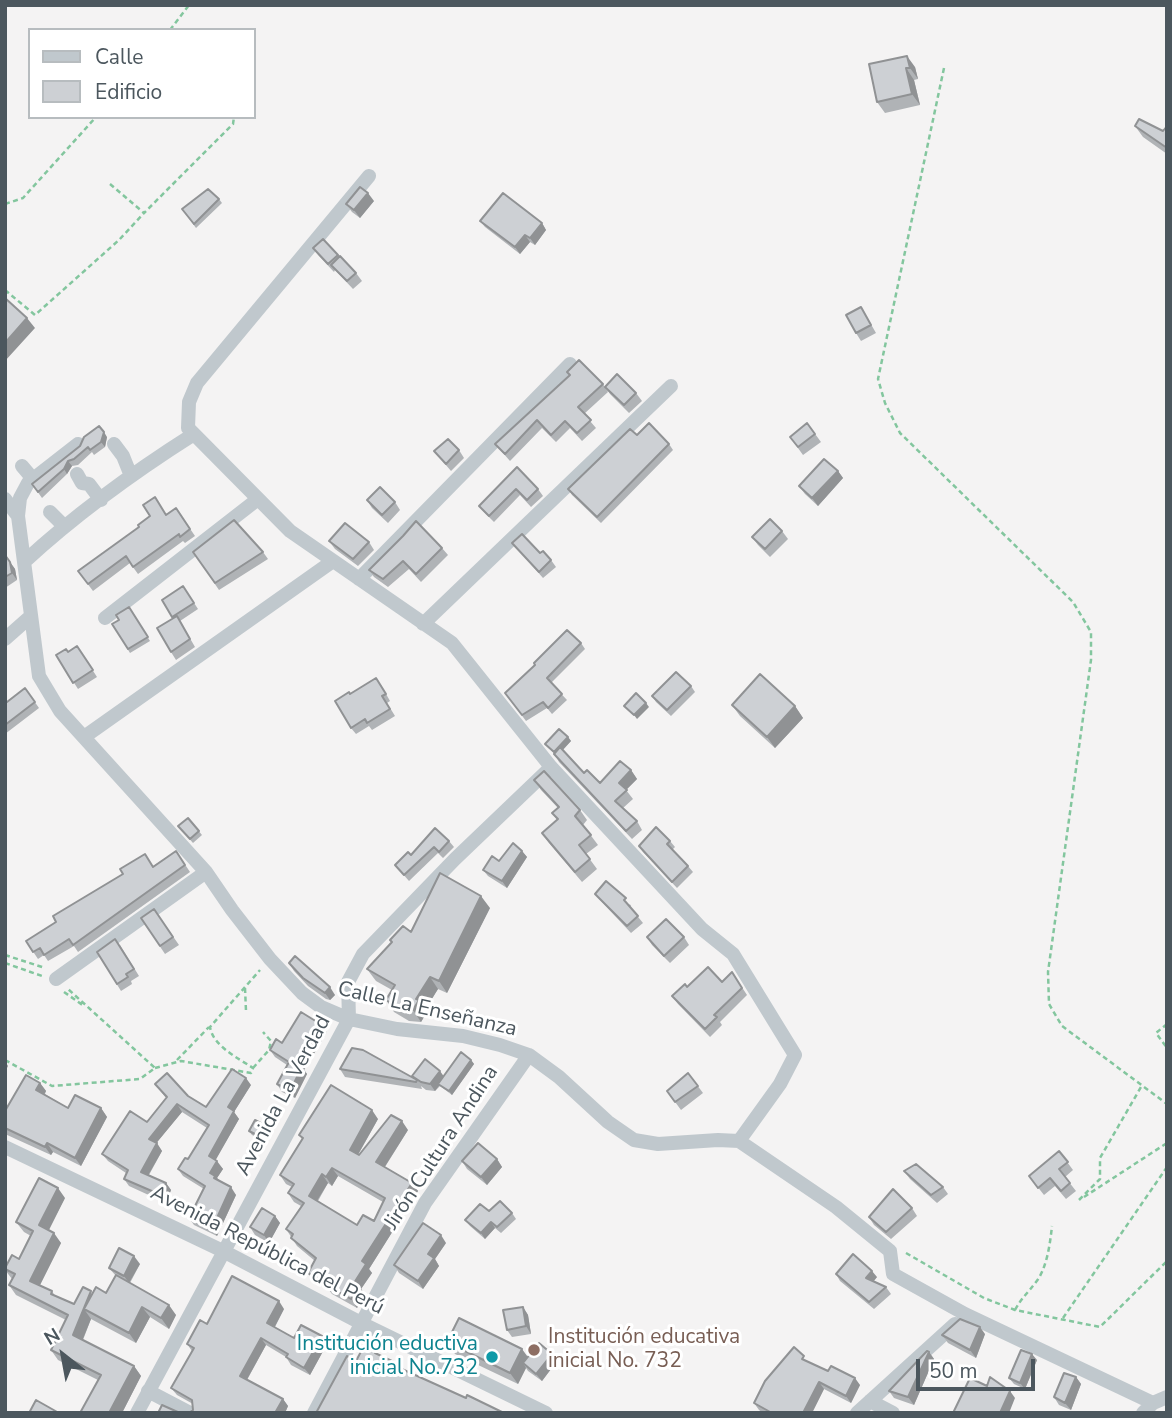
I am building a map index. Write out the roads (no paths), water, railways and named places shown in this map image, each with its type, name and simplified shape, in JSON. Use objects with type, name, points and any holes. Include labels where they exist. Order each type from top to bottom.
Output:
[{"type":"street","points":[[369,176],[197,383],[189,402],[188,428],[290,531],[452,643],[551,767],[702,929],[733,954],[795,1055],[780,1084],[739,1142],[836,1207],[890,1251],[892,1273],[965,1314],[1148,1408],[1167,1397]]},
{"type":"street","points":[[359,579],[570,363]]},
{"type":"street","points":[[423,624],[671,386]]},
{"type":"street","points":[[24,562],[64,526],[131,476],[194,434]]},
{"type":"street","points":[[11,511],[28,483],[78,444]]},
{"type":"street","points":[[114,444],[123,456],[131,476]]},
{"type":"street","points":[[22,466],[33,480]]},
{"type":"street","points":[[77,474],[82,483],[89,484],[101,500]]},
{"type":"street","points":[[105,618],[258,499]]},
{"type":"street","name":"Calle La Enseñanza","points":[[11,511],[24,562],[39,676],[60,711],[206,872],[270,959],[311,1000],[349,1019],[397,1029],[463,1036],[528,1055],[559,1077],[608,1122],[634,1140],[658,1144],[718,1140],[739,1142]]},
{"type":"street","points":[[50,512],[64,526]]},
{"type":"street","points":[[84,737],[332,561]]},
{"type":"street","points":[[5,639],[31,616]]},
{"type":"street","name":"Avenida La Verdad","points":[[138,1412],[349,1019],[348,982],[363,954],[455,859],[551,767]]},
{"type":"street","points":[[56,979],[206,872]]},
{"type":"street","name":"Jirón Cultura Andina","points":[[314,1413],[425,1203],[528,1055]]},
{"type":"street","name":"Avenida República del Perú","points":[[5,1147],[223,1251],[546,1413]]},
{"type":"street","points":[[857,1413],[965,1314]]},
{"type":"street","points":[[148,1391],[190,1413]]},
{"type":"street","points":[[870,1401],[893,1413]]},
{"type":"place","name":"Institución educativa inicial No. 732","points":[[534,1350]]},
{"type":"place","name":"Institución eductiva inicial No.732","points":[[492,1357]]}]
